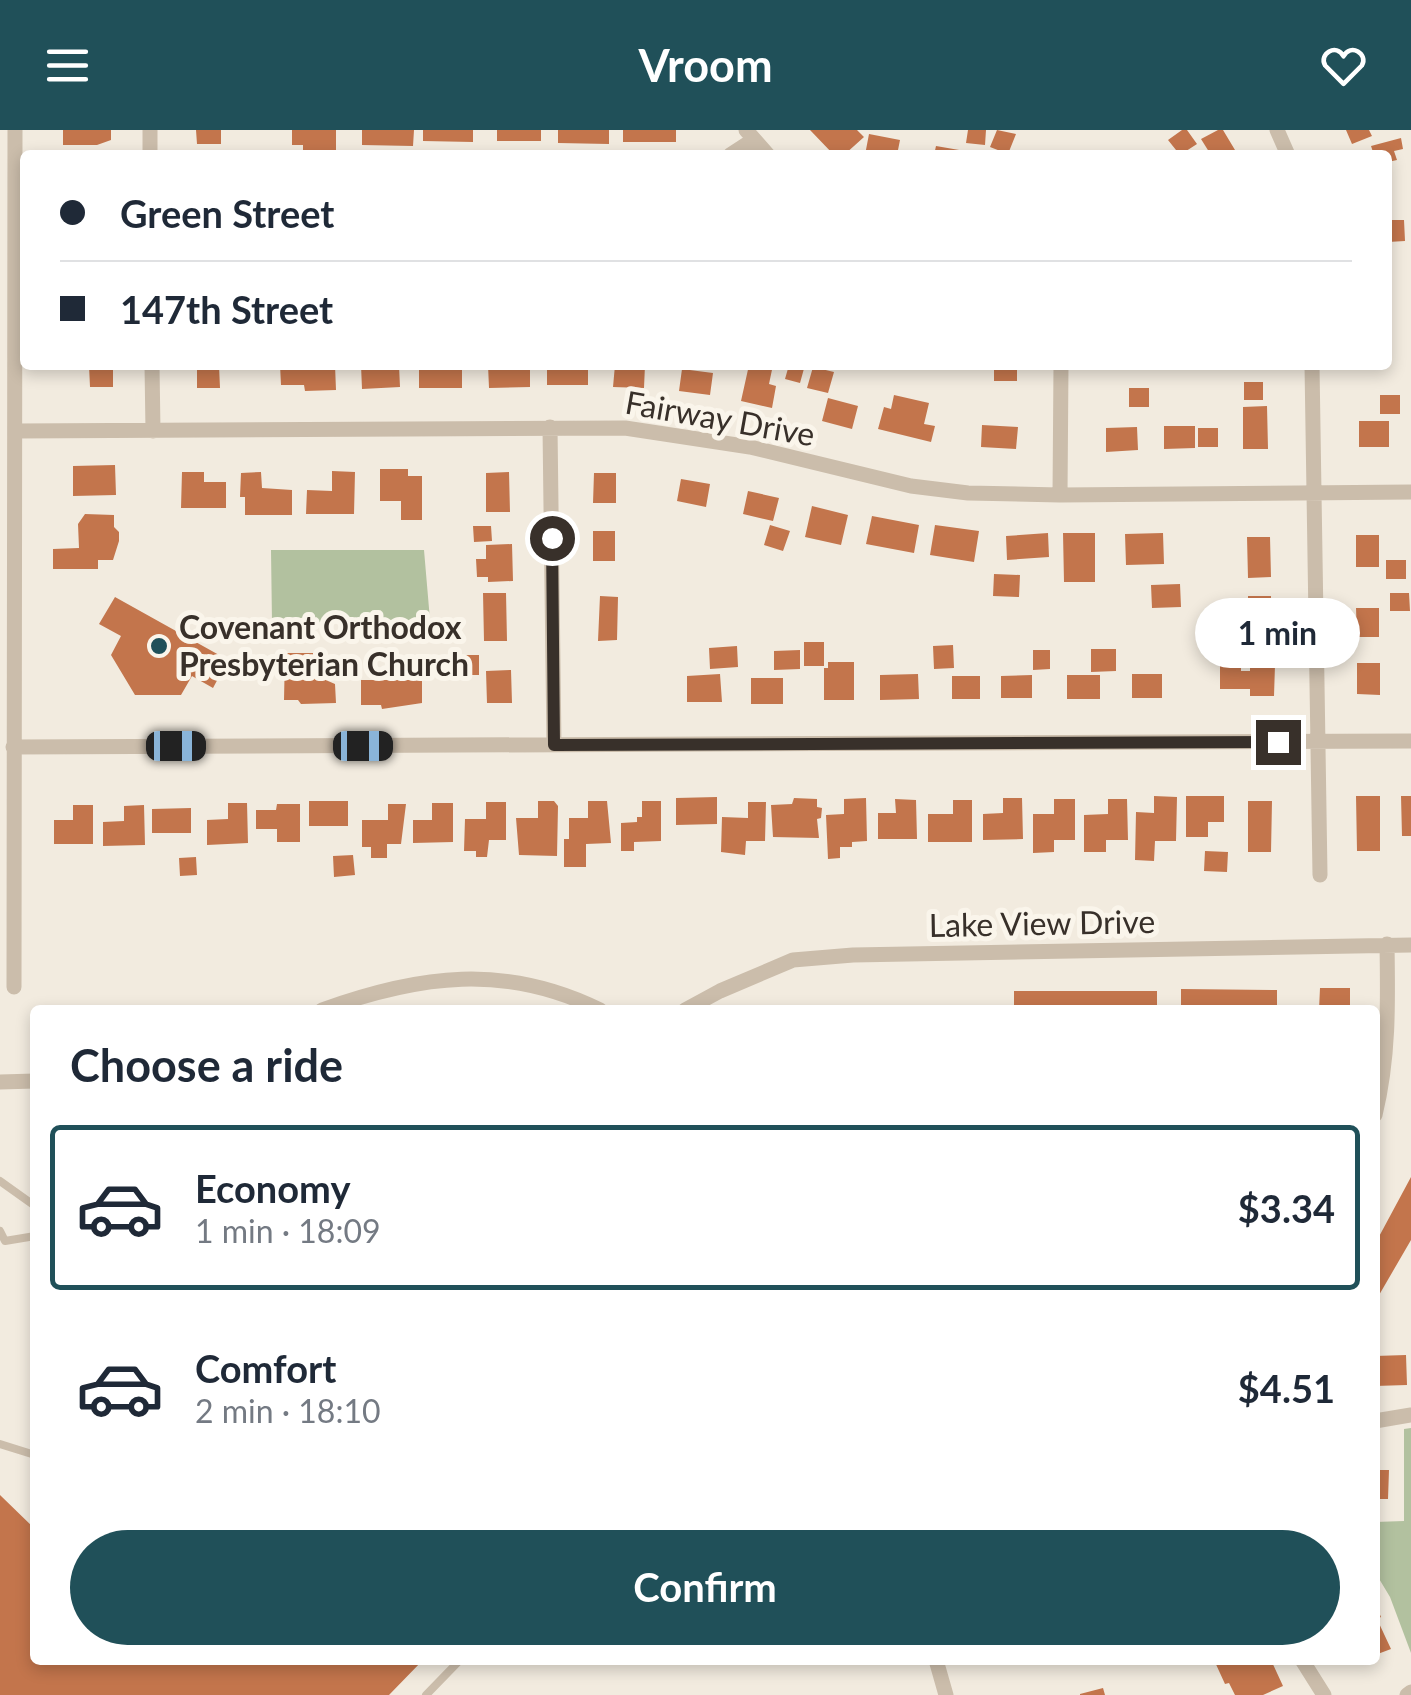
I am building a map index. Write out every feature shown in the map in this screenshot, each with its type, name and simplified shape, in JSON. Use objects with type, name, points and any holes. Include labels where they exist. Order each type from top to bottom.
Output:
[{"type":"street","points":[[14,130],[14,988]]},
{"type":"street","points":[[152,370],[152,431]]},
{"type":"street","points":[[1060,496],[1061,370]]},
{"type":"street","points":[[1312,370],[1320,875]]},
{"type":"street","points":[[550,427],[554,745]]},
{"type":"street","name":"Fairway Drive","points":[[16,432],[625,428],[750,448],[911,486],[968,493],[1060,496],[1411,492]]},
{"type":"street","points":[[14,747],[1411,741]]},
{"type":"street","points":[[1380,1094],[1389,1035],[1388,944]]},
{"type":"street","name":"Lake View Drive","points":[[694,1005],[793,960],[853,954],[1411,945]]},
{"type":"street","points":[[338,1005],[430,979],[474,979],[521,982],[562,992],[589,1005]]},
{"type":"street","points":[[0,1082],[30,1081]]},
{"type":"street","points":[[1380,1421],[1411,1415]]},
{"type":"street","points":[[937,1665],[946,1695]]},
{"type":"street","points":[[1305,1665],[1322,1695]]},
{"type":"lane","points":[[0,1181],[30,1202]]},
{"type":"lane","points":[[0,1231],[5,1241],[30,1237]]},
{"type":"lane","points":[[0,1444],[30,1453]]},
{"type":"lane","points":[[426,1695],[455,1665]]},
{"type":"green space","points":[[271,550],[424,550],[430,620],[272,623]]},
{"type":"green space","points":[[1411,1428],[1411,1653],[1380,1580],[1380,1522],[1404,1521],[1404,1429]]},
{"type":"building","points":[[63,130],[111,130],[111,140],[97,145],[63,145]]},
{"type":"building","points":[[196,130],[221,130],[221,144],[197,144]]},
{"type":"building","points":[[292,130],[336,130],[336,150],[303,150],[303,145],[292,145]]},
{"type":"building","points":[[362,130],[414,130],[413,146],[362,145]]},
{"type":"building","points":[[423,130],[473,130],[473,142],[423,141]]},
{"type":"building","points":[[497,130],[541,130],[541,141],[497,141]]},
{"type":"building","points":[[558,130],[609,130],[609,144],[558,143]]},
{"type":"building","points":[[623,130],[676,130],[676,142],[623,142]]},
{"type":"building","points":[[810,130],[857,130],[864,137],[850,150],[829,150]]},
{"type":"building","points":[[968,130],[986,130],[985,145],[966,143]]},
{"type":"building","points":[[997,130],[1016,134],[1010,150],[990,147]]},
{"type":"building","points":[[1187,130],[1197,144],[1188,150],[1176,150],[1168,140]]},
{"type":"building","points":[[1223,130],[1235,150],[1208,150],[1201,139]]},
{"type":"building","points":[[1346,130],[1369,130],[1372,136],[1352,144]]},
{"type":"building","points":[[869,134],[900,140],[898,150],[866,150]]},
{"type":"building","points":[[1401,138],[1403,149],[1394,151],[1397,160],[1392,161],[1392,150],[1372,150],[1371,146]]},
{"type":"building","points":[[1392,220],[1404,220],[1405,241],[1392,242]]},
{"type":"building","points":[[89,370],[113,370],[113,387],[90,387]]},
{"type":"building","points":[[197,370],[219,370],[220,388],[197,388]]},
{"type":"building","points":[[280,370],[335,370],[336,390],[305,391],[304,385],[281,385]]},
{"type":"building","points":[[361,370],[399,370],[400,387],[362,389]]},
{"type":"building","points":[[419,370],[462,370],[462,388],[419,388]]},
{"type":"building","points":[[488,370],[530,370],[530,387],[489,388]]},
{"type":"building","points":[[547,370],[588,370],[588,385],[547,385]]},
{"type":"building","points":[[615,370],[645,370],[644,388],[613,387]]},
{"type":"building","points":[[682,370],[713,373],[710,395],[679,391]]},
{"type":"building","points":[[748,370],[772,370],[769,384],[776,386],[772,408],[741,401]]},
{"type":"building","points":[[788,370],[804,370],[800,383],[785,379]]},
{"type":"building","points":[[812,370],[834,372],[828,393],[807,388]]},
{"type":"building","points":[[994,370],[1017,370],[1017,381],[994,381]]},
{"type":"building","points":[[1244,382],[1263,382],[1263,400],[1244,400]]},
{"type":"building","points":[[1129,388],[1149,388],[1149,407],[1129,407]]},
{"type":"building","points":[[894,395],[929,403],[924,424],[935,426],[931,442],[878,429],[884,407],[891,409]]},
{"type":"building","points":[[1380,395],[1400,395],[1400,414],[1380,414]]},
{"type":"building","points":[[828,398],[858,406],[852,429],[822,421]]},
{"type":"building","points":[[1267,406],[1268,449],[1243,449],[1243,407]]},
{"type":"building","points":[[1359,421],[1389,421],[1389,447],[1359,447]]},
{"type":"building","points":[[982,425],[1018,427],[1016,449],[981,447]]},
{"type":"building","points":[[1164,426],[1195,426],[1195,448],[1164,449]]},
{"type":"building","points":[[1137,427],[1138,450],[1106,452],[1106,428]]},
{"type":"building","points":[[1198,428],[1218,428],[1218,447],[1198,447]]},
{"type":"building","points":[[115,465],[116,495],[73,496],[73,466]]},
{"type":"building","points":[[380,469],[408,469],[408,476],[422,476],[422,520],[401,520],[401,501],[380,501]]},
{"type":"building","points":[[332,471],[355,472],[354,514],[306,514],[307,490],[332,491]]},
{"type":"building","points":[[182,472],[204,472],[204,482],[226,482],[226,508],[181,508]]},
{"type":"building","points":[[261,472],[262,488],[292,490],[292,515],[245,515],[245,497],[240,497],[241,473]]},
{"type":"building","points":[[509,472],[510,512],[486,512],[486,473]]},
{"type":"building","points":[[594,473],[616,473],[616,503],[593,503]]},
{"type":"building","points":[[681,479],[710,484],[706,507],[677,501]]},
{"type":"building","points":[[748,491],[779,498],[773,521],[743,514]]},
{"type":"building","points":[[812,506],[848,515],[841,545],[805,537]]},
{"type":"building","points":[[85,514],[114,515],[119,541],[113,560],[98,560],[98,569],[53,569],[53,549],[79,548],[78,524]]},
{"type":"building","points":[[872,516],[919,525],[914,553],[866,544]]},
{"type":"building","points":[[770,525],[790,531],[783,551],[764,545]]},
{"type":"building","points":[[935,525],[979,531],[974,562],[930,555]]},
{"type":"building","points":[[473,526],[491,526],[492,541],[474,542]]},
{"type":"building","points":[[593,531],[615,531],[615,561],[593,561]]},
{"type":"building","points":[[1048,533],[1049,557],[1007,560],[1006,536]]},
{"type":"building","points":[[1063,533],[1095,533],[1095,582],[1064,582]]},
{"type":"building","points":[[1163,533],[1164,564],[1126,565],[1125,534]]},
{"type":"building","points":[[1356,535],[1379,535],[1379,567],[1356,567]]},
{"type":"building","points":[[1247,537],[1270,537],[1271,577],[1248,578]]},
{"type":"building","points":[[512,544],[513,581],[488,582],[488,577],[477,577],[476,559],[486,559],[486,545]]},
{"type":"building","points":[[1386,560],[1406,560],[1406,579],[1386,579]]},
{"type":"building","points":[[994,574],[1020,575],[1019,597],[993,596]]},
{"type":"building","points":[[1180,584],[1181,607],[1152,608],[1151,585]]},
{"type":"building","points":[[483,593],[506,593],[507,641],[484,641]]},
{"type":"building","points":[[1390,593],[1409,593],[1410,611],[1390,611]]},
{"type":"building","points":[[600,596],[618,597],[617,640],[598,641]]},
{"type":"building","points":[[1248,596],[1271,596],[1271,624],[1248,624]]},
{"type":"building","name":"Covenant Orthodox Presbyterian Church","points":[[115,597],[228,660],[213,688],[192,676],[181,695],[135,695],[111,655],[121,636],[99,624]]},
{"type":"building","points":[[1356,608],[1379,608],[1379,637],[1357,637]]},
{"type":"building","points":[[1222,622],[1242,622],[1243,641],[1222,641]]},
{"type":"building","points":[[804,642],[824,642],[824,666],[804,666]]},
{"type":"building","points":[[953,645],[954,668],[934,669],[933,646]]},
{"type":"building","points":[[737,646],[738,667],[710,669],[709,648]]},
{"type":"building","points":[[1091,649],[1116,649],[1116,671],[1091,672]]},
{"type":"building","points":[[800,650],[800,669],[774,670],[774,651]]},
{"type":"building","points":[[1033,650],[1050,650],[1050,669],[1033,670]]},
{"type":"building","points":[[1220,651],[1241,651],[1241,671],[1250,671],[1250,665],[1275,665],[1274,696],[1250,696],[1250,689],[1220,689]]},
{"type":"building","points":[[285,653],[313,653],[313,675],[328,675],[328,681],[335,684],[336,703],[301,704],[298,700],[284,700]]},
{"type":"building","points":[[461,655],[479,655],[479,675],[461,675]]},
{"type":"building","points":[[828,662],[854,662],[854,700],[824,700],[824,668],[828,668]]},
{"type":"building","points":[[1357,663],[1380,663],[1380,695],[1357,694]]},
{"type":"building","points":[[511,670],[512,703],[487,703],[486,671]]},
{"type":"building","points":[[720,674],[722,702],[687,702],[687,676]]},
{"type":"building","points":[[918,674],[919,699],[880,700],[880,675]]},
{"type":"building","points":[[1132,674],[1162,674],[1162,698],[1132,698]]},
{"type":"building","points":[[1032,675],[1032,698],[1001,698],[1001,676]]},
{"type":"building","points":[[1067,675],[1100,675],[1100,699],[1067,699]]},
{"type":"building","points":[[952,676],[980,676],[980,699],[952,699]]},
{"type":"building","points":[[751,678],[783,678],[783,704],[751,704]]},
{"type":"building","points":[[361,680],[422,680],[422,703],[382,709],[381,705],[361,705]]},
{"type":"building","points":[[1154,796],[1177,797],[1176,841],[1155,841],[1154,861],[1135,860],[1136,812],[1154,813]]},
{"type":"building","points":[[1186,796],[1224,796],[1224,822],[1208,822],[1208,837],[1186,837]]},
{"type":"building","points":[[1356,796],[1380,796],[1380,851],[1357,851]]},
{"type":"building","points":[[1401,796],[1411,796],[1411,836],[1402,836]]},
{"type":"building","points":[[717,797],[717,824],[676,825],[676,798]]},
{"type":"building","points":[[794,798],[817,799],[817,807],[822,808],[821,818],[817,819],[819,838],[773,837],[771,805],[792,804]]},
{"type":"building","points":[[866,798],[867,841],[840,847],[840,858],[828,859],[826,815],[844,814],[844,799]]},
{"type":"building","points":[[1003,798],[1022,798],[1023,839],[983,840],[983,814],[1003,813]]},
{"type":"building","points":[[895,799],[916,800],[917,839],[878,839],[878,813],[896,813]]},
{"type":"building","points":[[1054,799],[1075,799],[1075,840],[1054,840],[1054,852],[1033,853],[1033,814],[1054,814]]},
{"type":"building","points":[[1108,799],[1127,799],[1128,840],[1106,840],[1106,852],[1084,852],[1084,815],[1108,814]]},
{"type":"building","points":[[953,800],[972,800],[972,842],[928,842],[928,814],[953,814]]},
{"type":"building","points":[[309,801],[348,801],[348,826],[309,826]]},
{"type":"building","points":[[538,801],[554,801],[558,806],[557,856],[519,855],[516,818],[538,818]]},
{"type":"building","points":[[588,801],[607,801],[611,843],[586,844],[586,867],[564,867],[569,818],[588,818]]},
{"type":"building","points":[[642,801],[661,801],[661,841],[634,842],[634,851],[621,851],[621,823],[637,822],[637,817],[642,817]]},
{"type":"building","points":[[1248,801],[1272,801],[1271,852],[1248,852]]},
{"type":"building","points":[[486,802],[506,802],[506,840],[489,840],[487,857],[476,857],[476,851],[464,851],[465,819],[486,819]]},
{"type":"building","points":[[748,802],[766,802],[765,841],[746,841],[745,855],[721,852],[722,817],[748,818]]},
{"type":"building","points":[[228,803],[247,803],[248,843],[207,845],[207,820],[228,819]]},
{"type":"building","points":[[432,803],[453,803],[453,842],[413,843],[413,820],[432,820]]},
{"type":"building","points":[[277,804],[300,804],[300,842],[277,842],[277,829],[256,829],[256,810],[276,810]]},
{"type":"building","points":[[388,804],[406,804],[401,844],[387,844],[387,858],[371,858],[371,847],[362,847],[362,820],[388,820]]},
{"type":"building","points":[[73,805],[93,805],[93,844],[54,844],[54,820],[73,820]]},
{"type":"building","points":[[144,805],[145,845],[103,846],[103,822],[124,821],[124,806]]},
{"type":"building","points":[[191,808],[191,833],[152,833],[152,809]]},
{"type":"building","points":[[1205,851],[1228,852],[1227,872],[1204,871]]},
{"type":"building","points":[[353,855],[355,875],[334,877],[333,856]]},
{"type":"building","points":[[196,857],[197,875],[180,876],[179,858]]},
{"type":"building","points":[[1320,988],[1350,988],[1350,1005],[1319,1005]]},
{"type":"building","points":[[1181,989],[1277,990],[1277,1005],[1181,1005]]},
{"type":"building","points":[[1014,991],[1157,991],[1157,1005],[1014,1005]]},
{"type":"building","points":[[1411,1177],[1411,1240],[1380,1293],[1380,1235]]},
{"type":"building","points":[[1406,1355],[1407,1385],[1380,1386],[1380,1356]]},
{"type":"building","points":[[1380,1470],[1389,1470],[1388,1499],[1380,1499]]},
{"type":"building","points":[[0,1495],[30,1524],[30,1665],[418,1665],[389,1695],[0,1695]]},
{"type":"building","points":[[1380,1625],[1391,1649],[1380,1653]]},
{"type":"building","points":[[1216,1665],[1273,1665],[1283,1686],[1263,1695],[1235,1695],[1229,1683],[1225,1684]]},
{"type":"building","points":[[1103,1688],[1105,1695],[1080,1695],[1080,1694]]},
{"type":"place","name":"Covenant Orthodox Presbyterian Church","points":[[159,646]]},
{"type":"route","points":[[552,538],[554,745],[1278,742]]}]
